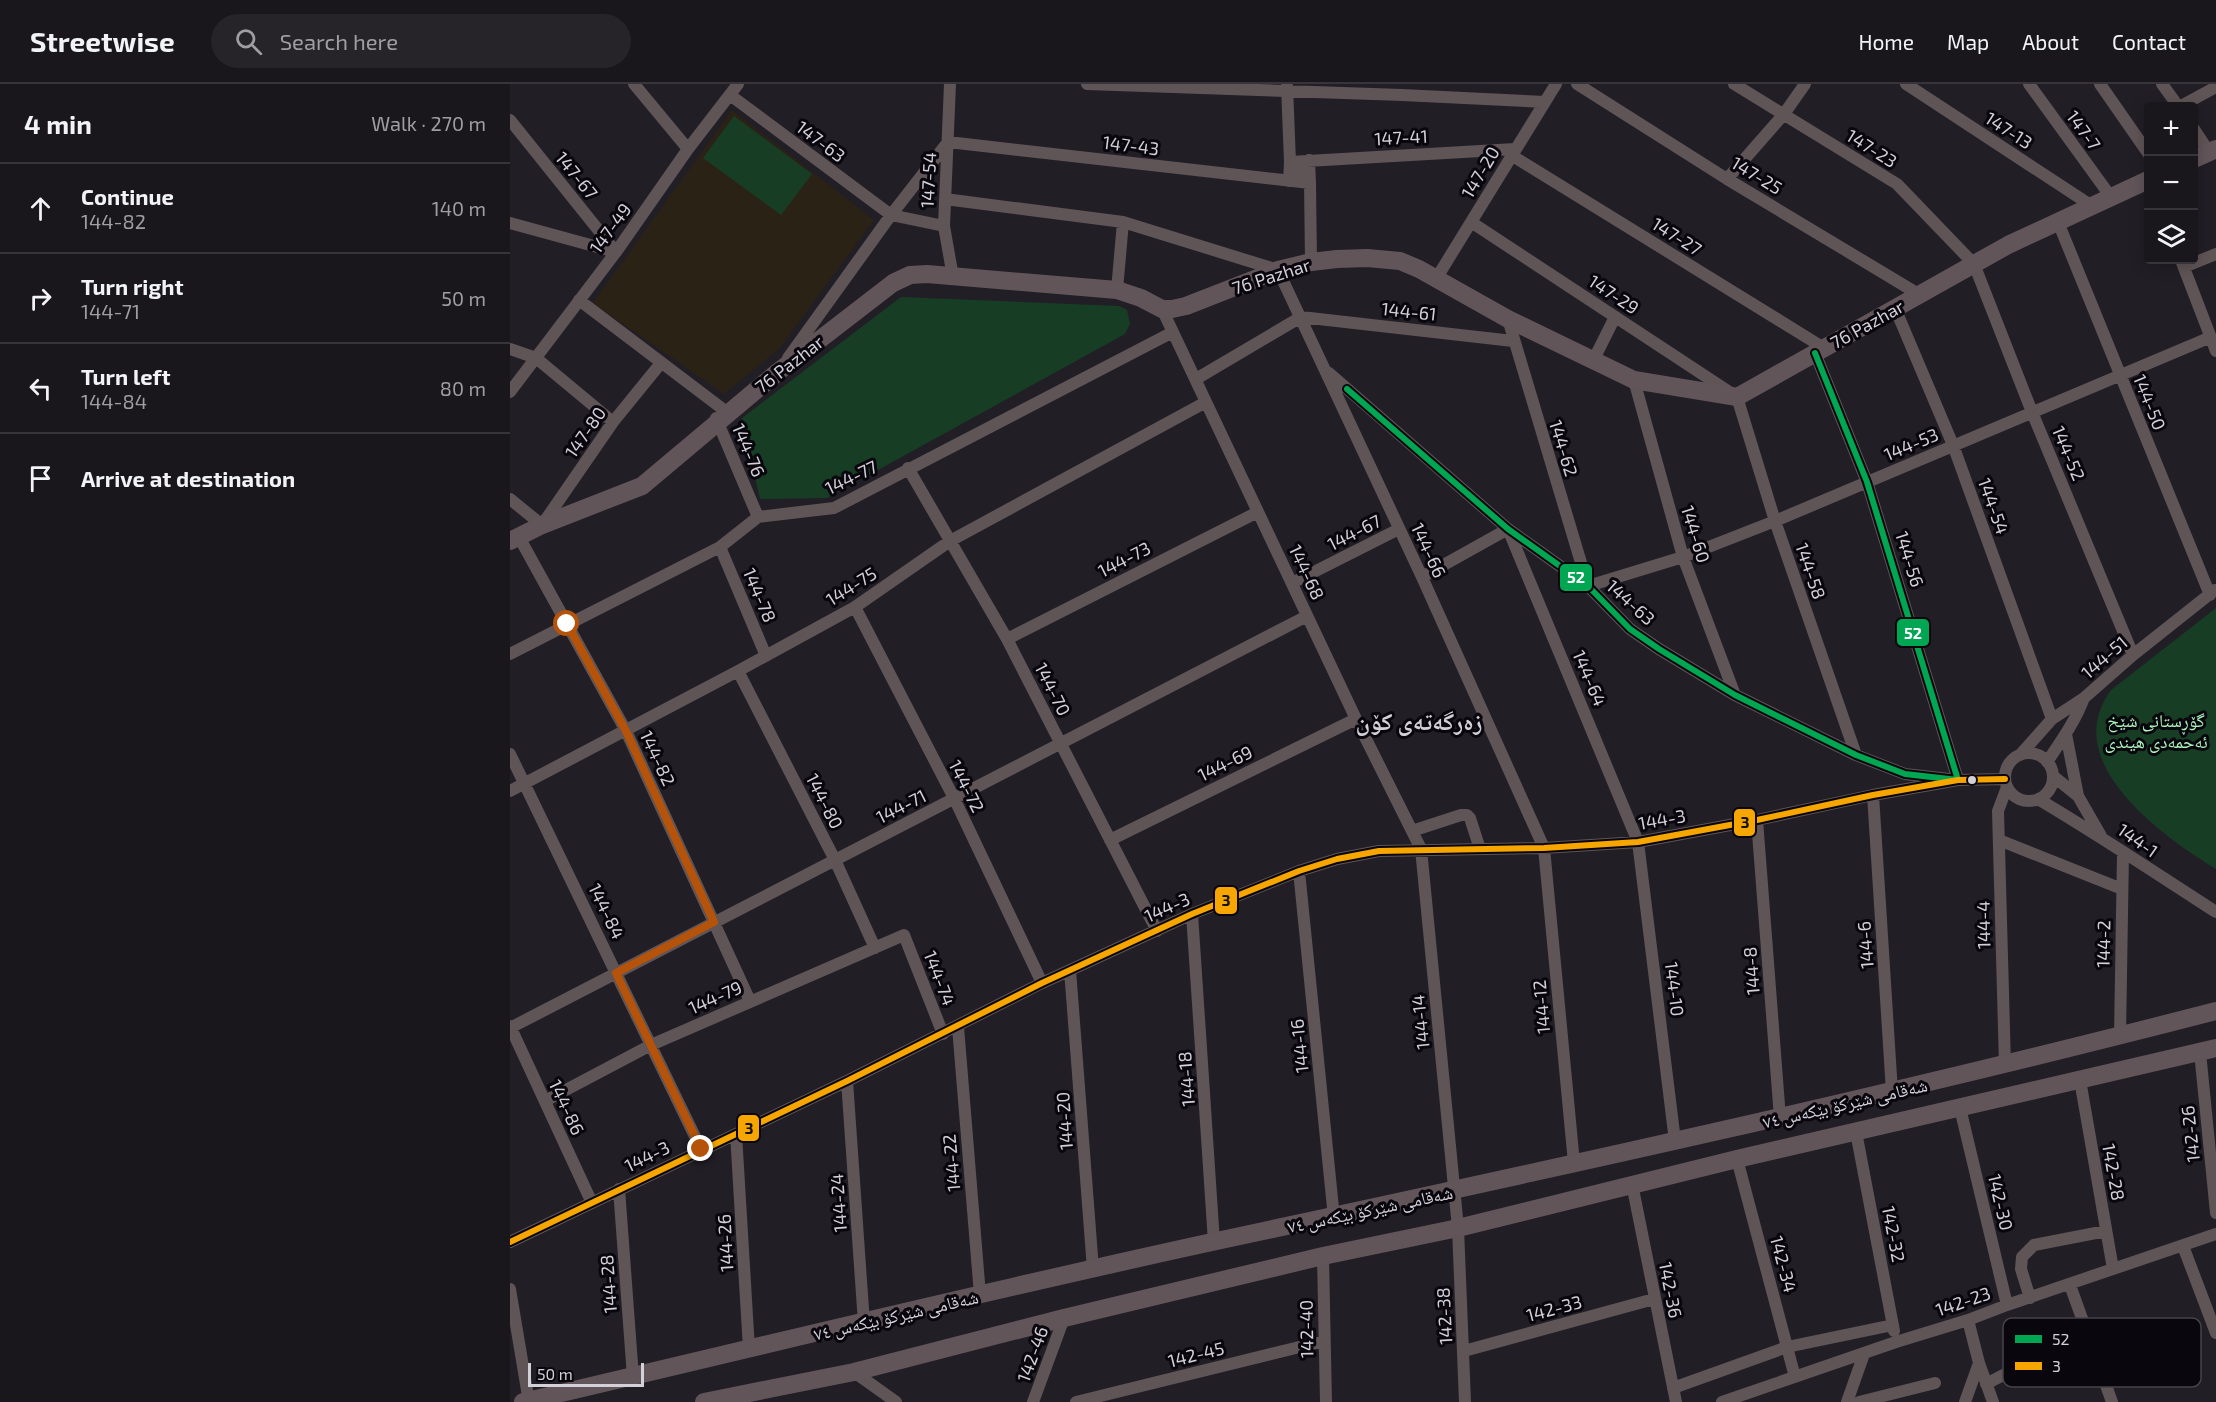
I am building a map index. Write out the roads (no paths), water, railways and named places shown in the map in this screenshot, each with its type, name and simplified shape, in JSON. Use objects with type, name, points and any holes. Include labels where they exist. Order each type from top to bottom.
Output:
[{"type":"street","points":[[634,84],[688,149]]},
{"type":"street","name":"147-49","points":[[510,392],[616,252],[688,149],[738,84]]},
{"type":"street","name":"147-54","points":[[950,84],[944,226],[953,277]]},
{"type":"street","points":[[1087,84],[1402,89],[1545,102]]},
{"type":"street","name":"147-20","points":[[1436,279],[1556,84]]},
{"type":"street","name":"147-25","points":[[1577,84],[1920,295]]},
{"type":"street","name":"147-23","points":[[1734,84],[1897,184],[1974,264]]},
{"type":"street","points":[[1727,178],[1784,114],[1805,84]]},
{"type":"street","name":"147-13","points":[[1906,84],[2092,206]]},
{"type":"street","name":"147-7","points":[[2029,84],[2111,197]]},
{"type":"street","points":[[2100,84],[2144,147]]},
{"type":"street","points":[[2162,84],[2176,102]]},
{"type":"street","points":[[2187,102],[2216,87]]},
{"type":"street","points":[[1287,88],[1289,181]]},
{"type":"street","name":"147-63","points":[[730,95],[891,215]]},
{"type":"street","name":"147-67","points":[[510,120],[616,252]]},
{"type":"street","points":[[2198,138],[2206,153]]},
{"type":"street","points":[[779,372],[891,215],[948,142]]},
{"type":"street","name":"147-43","points":[[948,142],[1310,183]]},
{"type":"street","name":"147-41","points":[[1290,162],[1513,152]]},
{"type":"street","name":"147-27","points":[[1513,152],[1820,351]]},
{"type":"street","points":[[1289,181],[1309,160]]},
{"type":"street","points":[[1309,160],[1311,262]]},
{"type":"street","points":[[1290,162],[1310,183]]},
{"type":"street","name":"76 Pazhar","points":[[514,539],[542,525],[642,486],[779,372],[893,283],[910,275],[1117,290],[1141,298],[1162,309],[1172,309],[1186,306],[1278,270],[1311,262],[1367,258],[1400,261],[1419,269],[1508,319],[1634,380],[1737,397],[2008,245],[2144,182]]},
{"type":"street","points":[[945,199],[1123,222],[1278,270]]},
{"type":"street","points":[[891,215],[944,226]]},
{"type":"street","points":[[1117,290],[1123,222]]},
{"type":"street","name":"147-29","points":[[1471,222],[1737,397]]},
{"type":"street","name":"144-50","points":[[2058,222],[2120,376],[2213,592]]},
{"type":"street","points":[[510,223],[616,252]]},
{"type":"street","points":[[2198,259],[2216,254]]},
{"type":"street","name":"144-52","points":[[1974,264],[2032,412],[2133,655]]},
{"type":"street","points":[[2183,264],[2216,351]]},
{"type":"street","name":"144-66","points":[[1278,270],[1422,576],[1544,848]]},
{"type":"street","points":[[579,300],[707,398],[723,418]]},
{"type":"street","name":"144-54","points":[[1895,308],[1953,446],[2052,719]]},
{"type":"street","name":"144-68","points":[[1162,309],[1356,718],[1421,849]]},
{"type":"street","points":[[1196,379],[1301,317]]},
{"type":"street","name":"144-61","points":[[1301,317],[1513,341]]},
{"type":"street","points":[[1593,361],[1615,317]]},
{"type":"street","name":"144-62","points":[[1508,319],[1588,586]]},
{"type":"street","name":"144-77","points":[[758,517],[834,508],[1173,332]]},
{"type":"street","name":"144-53","points":[[1588,586],[1683,557],[1774,521],[2211,337]]},
{"type":"street","points":[[510,349],[536,358],[613,422]]},
{"type":"street","name":"144-56","points":[[1820,351],[1867,482],[1961,780]]},
{"type":"street","name":"147-80","points":[[542,525],[613,422],[661,363]]},
{"type":"street","name":"144-63","points":[[1326,370],[1508,529],[1588,586],[1630,629],[1659,649],[1736,695],[1856,755],[1905,774],[1961,780]]},
{"type":"street","name":"144-60","points":[[1634,380],[1683,557],[1736,695]]},
{"type":"street","name":"144-58","points":[[1737,397],[1774,521],[1856,755]]},
{"type":"street","name":"144-75","points":[[510,791],[855,607],[950,541],[1206,402]]},
{"type":"street","name":"144-76","points":[[723,418],[758,517]]},
{"type":"street","name":"144-70","points":[[908,468],[1007,639],[1157,931]]},
{"type":"street","points":[[510,499],[542,525]]},
{"type":"street","name":"144-73","points":[[1007,639],[1258,512]]},
{"type":"street","points":[[510,654],[720,547],[758,517]]},
{"type":"street","name":"144-67","points":[[1292,583],[1400,529]]},
{"type":"street","points":[[1422,576],[1508,529]]},
{"type":"street","name":"144-64","points":[[1508,529],[1638,842]]},
{"type":"street","name":"144-82","points":[[514,539],[567,624],[626,731],[750,1001]]},
{"type":"street","name":"144-78","points":[[720,547],[766,656]]},
{"type":"street","name":"144-51","points":[[2020,755],[2052,719],[2084,698],[2133,655],[2213,592]]},
{"type":"street","name":"144-72","points":[[855,607],[954,798],[1042,983]]},
{"type":"street","name":"144-71","points":[[510,1027],[1308,616]]},
{"type":"street","name":"144-80","points":[[738,671],[835,860],[875,948]]},
{"type":"street","points":[[2047,762],[2066,734],[2084,698]]},
{"type":"street","name":"144-69","points":[[1110,840],[1356,718]]},
{"type":"street","points":[[2066,734],[2078,796],[2102,837]]},
{"type":"street","name":"144-84","points":[[510,754],[701,1149]]},
{"type":"street","points":[[2006,783],[2008,765],[2020,755],[2034,754],[2047,762],[2053,776],[2078,796]]},
{"type":"street","name":"144-3","points":[[510,1242],[847,1081],[1070,970],[1192,914],[1299,871],[1336,859],[1379,851],[1544,848],[1638,842],[1961,780],[2008,765]]},
{"type":"street","points":[[2038,800],[2049,790],[2053,776]]},
{"type":"street","name":"144-3","points":[[1961,780],[2006,783]]},
{"type":"street","name":"144-1","points":[[2006,783],[2016,798],[2038,800],[2102,837],[2123,853],[2216,912]]},
{"type":"street","name":"144-4","points":[[2005,1065],[1998,811],[2006,783]]},
{"type":"street","name":"144-6","points":[[1874,795],[1892,1092]]},
{"type":"street","points":[[1412,831],[1467,815],[1480,849]]},
{"type":"street","name":"144-8","points":[[1757,820],[1780,1118]]},
{"type":"street","points":[[1999,840],[2122,889]]},
{"type":"street","name":"144-10","points":[[1638,842],[1676,1141]]},
{"type":"street","name":"144-12","points":[[1544,848],[1574,1163]]},
{"type":"street","name":"144-14","points":[[1421,849],[1458,1228]]},
{"type":"street","name":"144-2","points":[[2120,1036],[2123,853]]},
{"type":"street","name":"144-16","points":[[1299,871],[1334,1218]]},
{"type":"street","name":"144-18","points":[[1192,914],[1214,1242]]},
{"type":"street","name":"144-79","points":[[544,1101],[651,1045],[904,935]]},
{"type":"street","name":"144-74","points":[[904,935],[943,1034]]},
{"type":"street","name":"144-20","points":[[1070,970],[1093,1269]]},
{"type":"street","name":"شەقامی شێرکۆ بێکەس ٧٤","points":[[527,1402],[1093,1269],[1334,1218],[1780,1118],[2005,1065],[2216,1011]]},
{"type":"street","name":"144-86","points":[[510,1027],[592,1203]]},
{"type":"street","name":"144-22","points":[[958,1027],[980,1295]]},
{"type":"street","name":"شەقامی شێرکۆ بێکەس ٧٤","points":[[704,1402],[854,1372],[1064,1318],[1323,1256],[1458,1228],[1737,1159],[2208,1050]]},
{"type":"street","name":"142-26","points":[[2208,1050],[2216,1213]]},
{"type":"street","name":"142-28","points":[[2080,1080],[2114,1269]]},
{"type":"street","name":"144-24","points":[[847,1081],[864,1323]]},
{"type":"street","name":"142-30","points":[[1960,1108],[2007,1305]]},
{"type":"street","name":"142-32","points":[[1856,1132],[1896,1342]]},
{"type":"street","name":"144-26","points":[[736,1134],[749,1350]]},
{"type":"street","name":"142-34","points":[[1737,1159],[1795,1377]]},
{"type":"street","name":"142-36","points":[[1632,1184],[1676,1402]]},
{"type":"street","name":"144-28","points":[[619,1189],[633,1377]]},
{"type":"street","name":"142-38","points":[[1458,1228],[1465,1402]]},
{"type":"street","points":[[2030,1298],[2021,1269],[2022,1257],[2034,1245],[2106,1231]]},
{"type":"street","name":"142-23","points":[[1722,1402],[2216,1234]]},
{"type":"street","points":[[2183,1246],[2216,1333]]},
{"type":"street","name":"142-40","points":[[1323,1256],[1326,1402]]},
{"type":"street","points":[[2070,1285],[2082,1318]]},
{"type":"street","points":[[510,1289],[527,1402]]},
{"type":"street","name":"142-33","points":[[1464,1351],[1654,1299]]},
{"type":"street","name":"142-46","points":[[1033,1402],[1064,1318]]},
{"type":"street","points":[[1968,1320],[1979,1363],[1993,1402]]},
{"type":"street","points":[[1673,1388],[1787,1347],[1893,1325]]},
{"type":"street","name":"142-45","points":[[1076,1402],[1324,1341]]},
{"type":"street","points":[[1847,1402],[1864,1354]]},
{"type":"street","points":[[1965,1402],[1979,1363]]},
{"type":"street","points":[[854,1372],[896,1402]]},
{"type":"street","points":[[1986,1383],[2003,1374]]},
{"type":"street","points":[[1859,1402],[1935,1383]]},
{"type":"street","points":[[2107,1387],[2112,1402]]},
{"type":"district","name":"زەرگەتەی کۆن","points":[[1419,720]]},
{"type":"park label","name":"گۆڕستانی شێخ ئەحمەدی هیندی","points":[[2156,730]]}]
